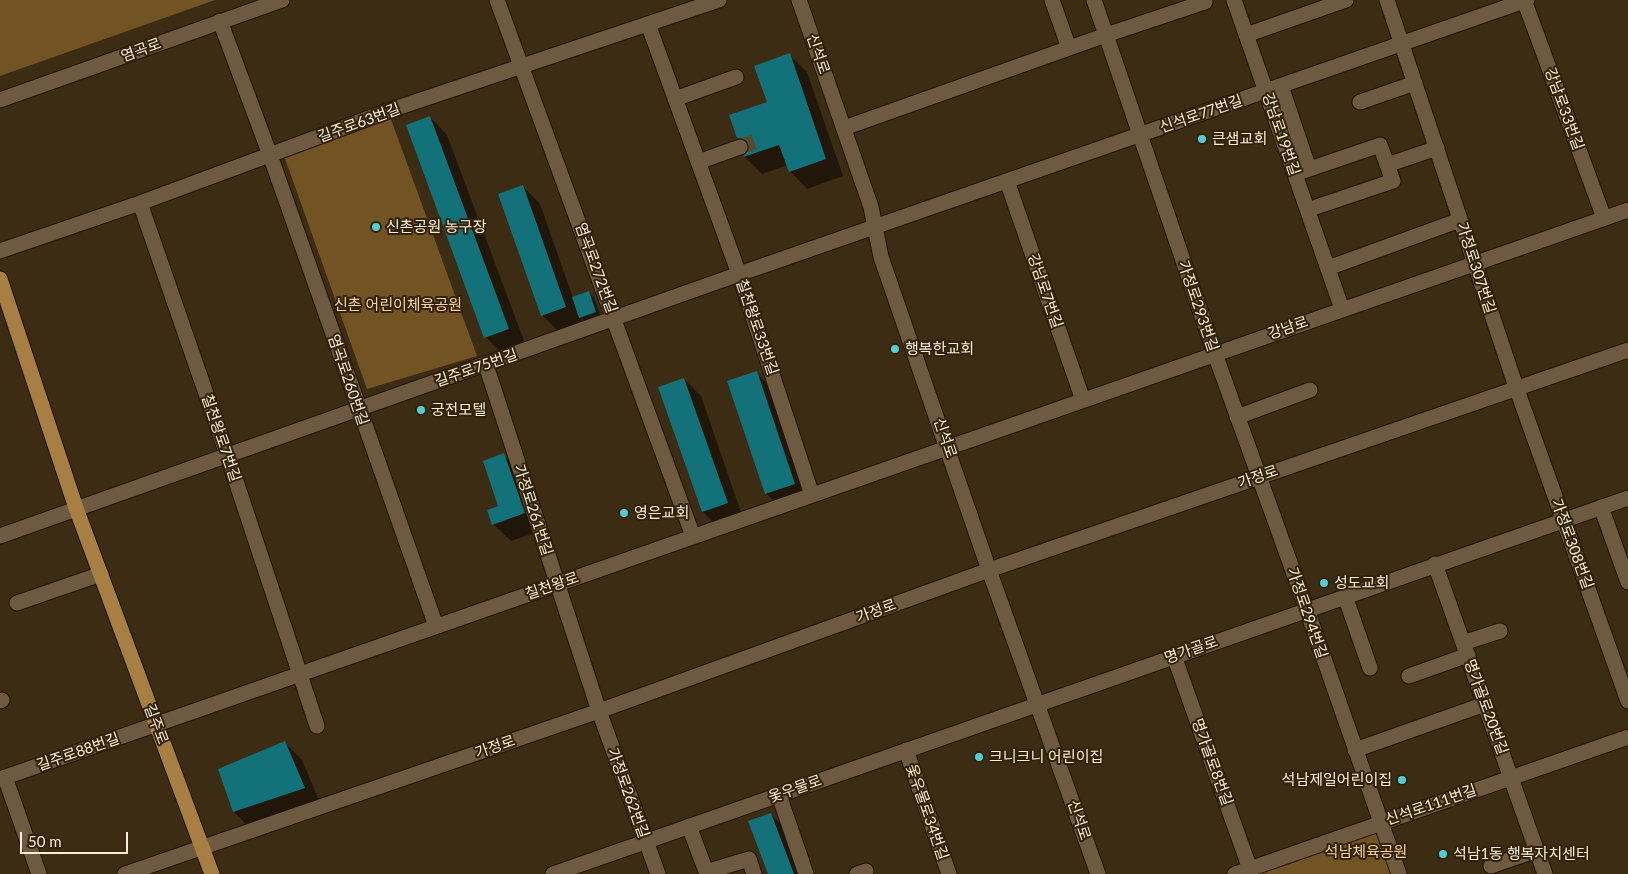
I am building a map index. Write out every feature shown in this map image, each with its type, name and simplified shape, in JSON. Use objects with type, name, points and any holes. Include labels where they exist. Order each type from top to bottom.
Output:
[{"type":"main road","name":"길주로","points":[[0,279],[76,508],[212,874]]},
{"type":"street","name":"염곡로","points":[[0,100],[282,0]]},
{"type":"street","name":"염곡로272번길","points":[[497,0],[692,536]]},
{"type":"street","name":"길주로63번길","points":[[0,251],[140,203],[388,111],[522,68],[719,0]]},
{"type":"street","name":"신석로","points":[[799,0],[871,207],[881,257],[1098,874]]},
{"type":"street","points":[[1052,0],[1069,48]]},
{"type":"street","name":"가정로293번길","points":[[1094,0],[1258,477]]},
{"type":"street","points":[[844,128],[1205,2],[1204,0]]},
{"type":"street","name":"강남로19번길","points":[[1234,0],[1266,91],[1302,172],[1328,268],[1342,309]]},
{"type":"street","points":[[1246,36],[1346,0]]},
{"type":"street","name":"가정로307번길","points":[[1387,0],[1516,387]]},
{"type":"street","name":"신석로77번길","points":[[876,228],[1525,0]]},
{"type":"street","name":"강남로33번길","points":[[1525,0],[1604,218]]},
{"type":"street","name":"염곡로260번길","points":[[220,21],[270,155],[436,626]]},
{"type":"street","name":"칠천왕로33번길","points":[[648,24],[739,274],[812,495]]},
{"type":"street","points":[[675,99],[736,77]]},
{"type":"street","points":[[1360,102],[1415,83]]},
{"type":"street","points":[[1281,86],[1302,172],[1380,145],[1393,181],[1316,207]]},
{"type":"street","points":[[698,162],[740,147]]},
{"type":"street","points":[[1387,165],[1437,148]]},
{"type":"street","name":"강남로7번길","points":[[1007,181],[1083,400]]},
{"type":"street","name":"칠천왕로7번길","points":[[140,203],[318,726]]},
{"type":"street","name":"강남로","points":[[948,447],[1628,210]]},
{"type":"street","points":[[1328,268],[1460,220]]},
{"type":"street","name":"길주로75번길","points":[[0,536],[227,454],[486,365],[739,274],[876,228]]},
{"type":"street","name":"가정로","points":[[125,874],[599,711],[990,570],[1516,387],[1628,350]]},
{"type":"street","name":"가정로261번길","points":[[486,365],[599,711]]},
{"type":"street","name":"가정로308번길","points":[[1516,387],[1628,701]]},
{"type":"street","points":[[1237,417],[1310,390]]},
{"type":"street","name":"칠천왕로","points":[[156,725],[948,447]]},
{"type":"street","name":"가정로294번길","points":[[1258,477],[1307,610],[1399,874]]},
{"type":"street","name":"명가골로","points":[[1038,704],[1628,498]]},
{"type":"street","points":[[1601,507],[1628,582]]},
{"type":"street","name":"명가골로20번길","points":[[1435,564],[1545,874]]},
{"type":"street","points":[[17,603],[100,574]]},
{"type":"street","points":[[1345,596],[1370,668]]},
{"type":"street","points":[[1409,676],[1500,631]]},
{"type":"street","name":"명가골로8번길","points":[[1174,656],[1250,869]]},
{"type":"street","name":"옻우물로","points":[[553,874],[1038,704]]},
{"type":"street","points":[[1355,750],[1485,704]]},
{"type":"street","name":"가정로262번길","points":[[599,711],[658,874]]},
{"type":"street","name":"길주로88번길","points":[[3,778],[156,725]]},
{"type":"street","name":"신석로111번길","points":[[1235,874],[1628,737]]},
{"type":"street","name":"옻우물로34번길","points":[[906,750],[949,874]]},
{"type":"street","points":[[3,778],[39,874]]},
{"type":"street","points":[[779,795],[806,874]]},
{"type":"street","points":[[690,826],[706,873],[749,859],[754,874]]},
{"type":"street","points":[[1492,866],[1536,850]]},
{"type":"green space","points":[[0,0],[215,0],[0,76]]},
{"type":"green space","name":"신촌 어린이체육공원","points":[[388,111],[477,356],[367,389],[282,150]]},
{"type":"green space","name":"석남체육공원","points":[[1381,823],[1399,874],[1235,874]]},
{"type":"building","points":[[790,53],[826,159],[789,172],[779,145],[743,157],[749,149],[749,144],[746,140],[737,138],[729,115],[767,102],[754,66]]},
{"type":"building","points":[[430,116],[509,329],[484,338],[406,125]]},
{"type":"building","points":[[523,185],[566,307],[541,316],[498,194]]},
{"type":"building","points":[[589,291],[596,312],[579,318],[572,297]]},
{"type":"building","points":[[757,371],[795,484],[765,494],[727,381]]},
{"type":"building","points":[[684,378],[728,503],[702,512],[658,387]]},
{"type":"building","points":[[504,453],[525,513],[492,525],[487,510],[498,506],[483,461]]},
{"type":"building","points":[[285,741],[305,788],[233,812],[218,769]]},
{"type":"building","points":[[771,813],[794,874],[768,874],[748,821]]},
{"type":"tunnel","points":[[740,147],[760,140]]},
{"type":"place","name":"큰샘교회","points":[[1202,139]]},
{"type":"place","name":"신촌공원 농구장","points":[[376,227]]},
{"type":"place","name":"행복한교회","points":[[895,349]]},
{"type":"place","name":"궁전모텔","points":[[421,410]]},
{"type":"place","name":"영은교회","points":[[624,513]]},
{"type":"place","name":"성도교회","points":[[1324,583]]},
{"type":"place","name":"크니크니 어린이집","points":[[979,757]]},
{"type":"place","name":"석남제일어린이집","points":[[1402,780]]},
{"type":"place","name":"석남1동 행복자치센터","points":[[1443,854]]}]
